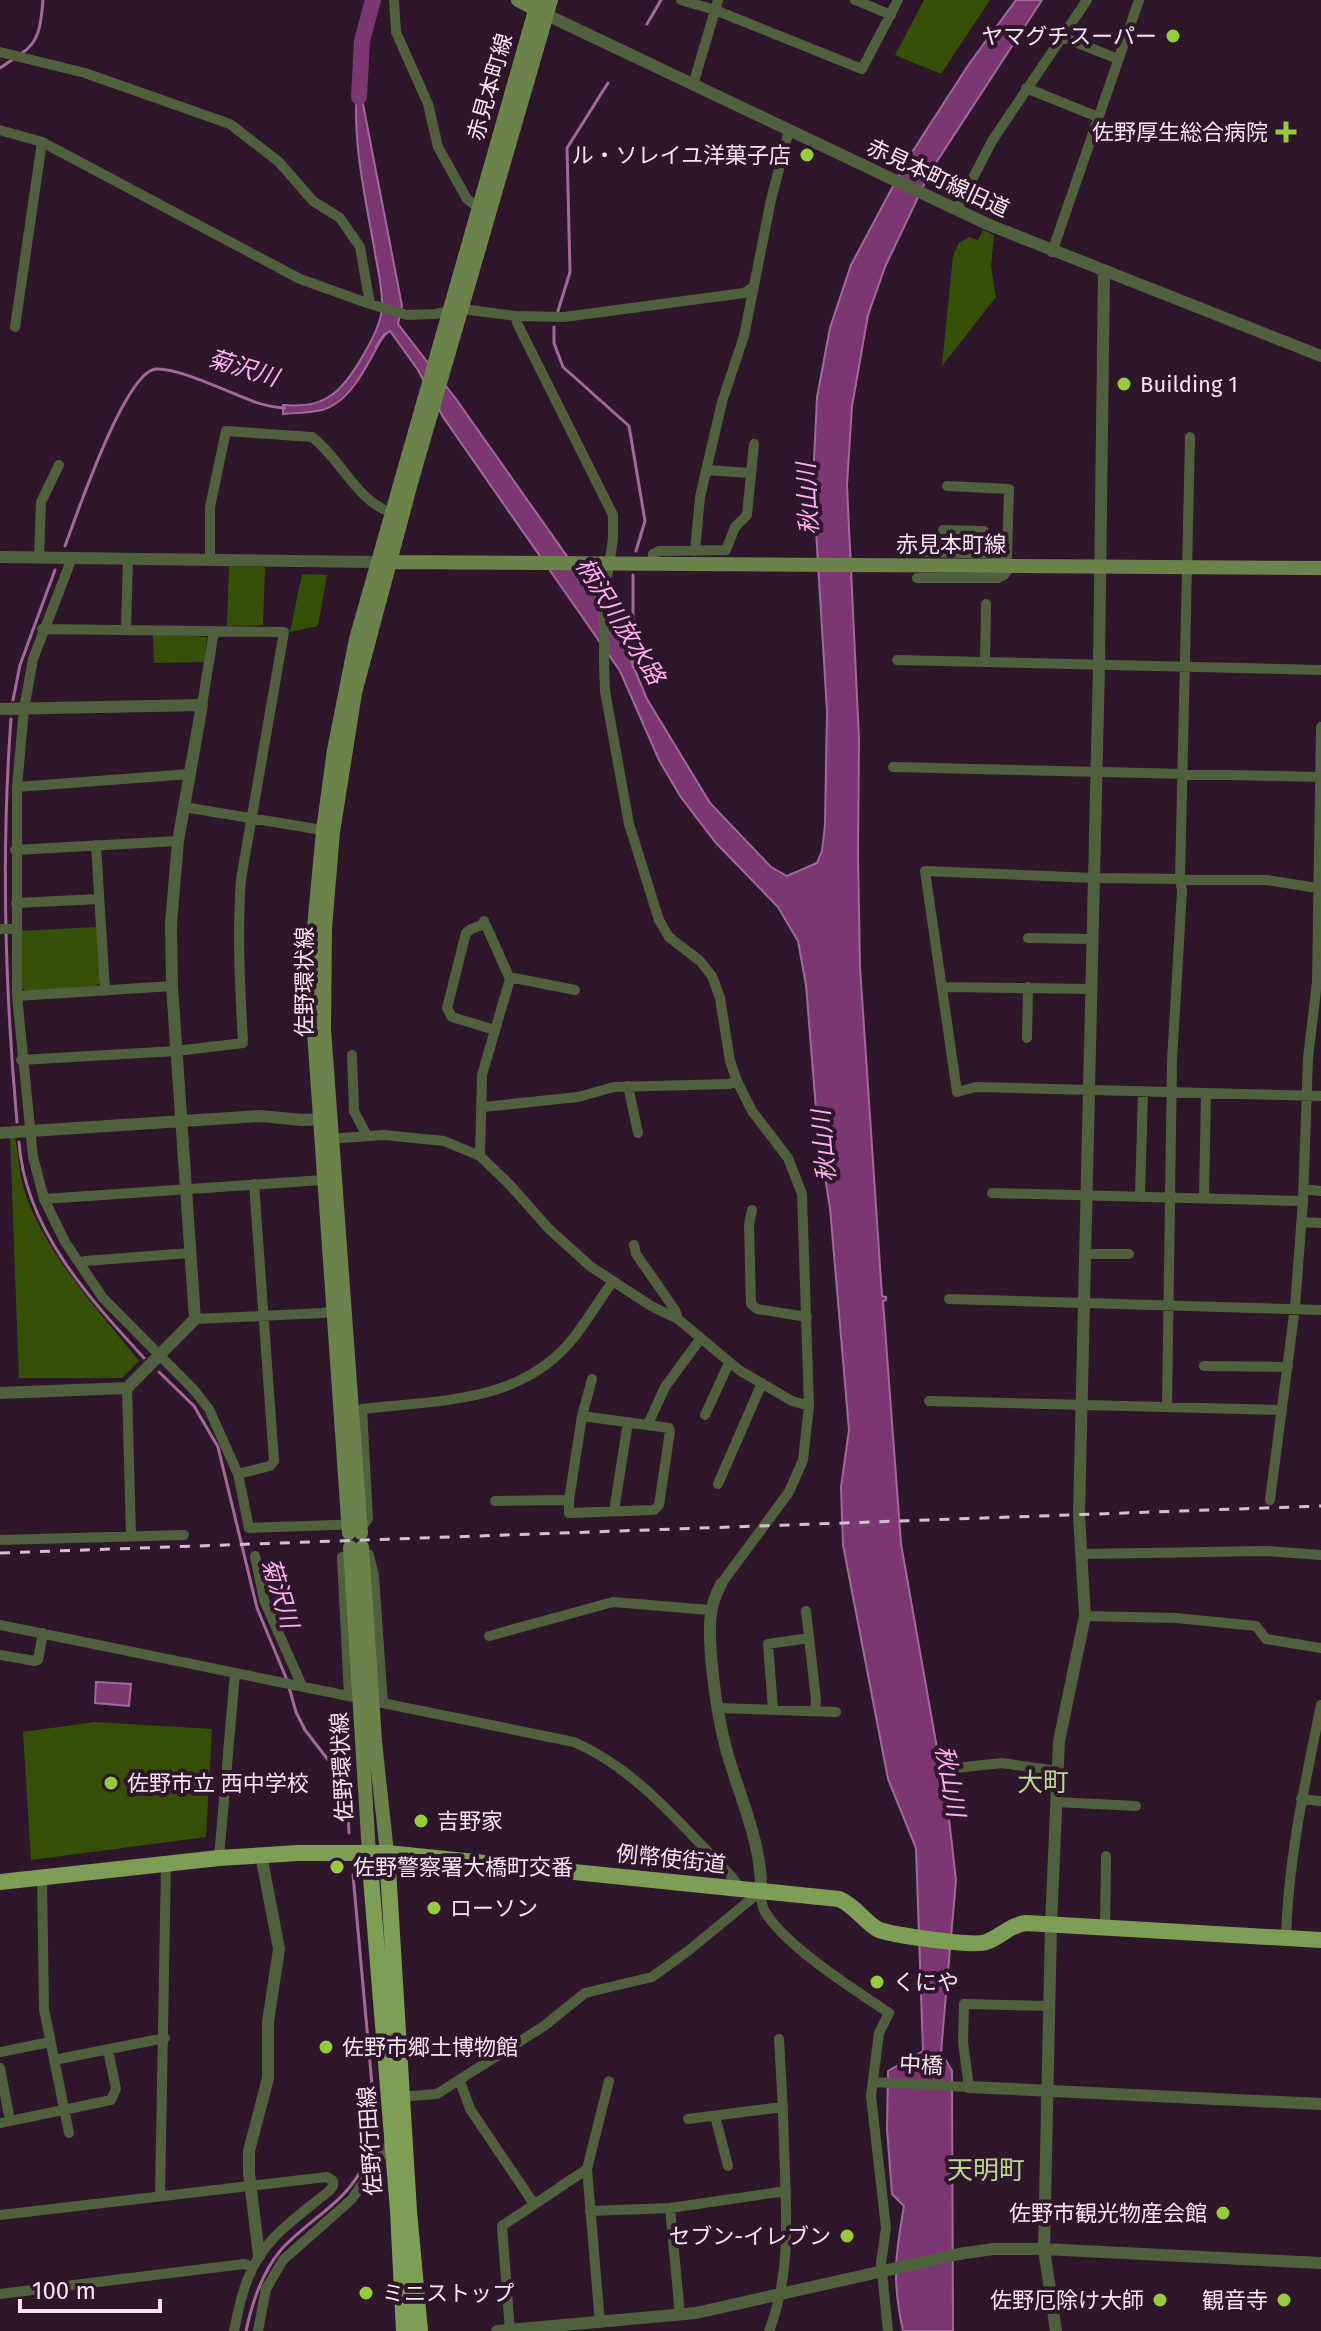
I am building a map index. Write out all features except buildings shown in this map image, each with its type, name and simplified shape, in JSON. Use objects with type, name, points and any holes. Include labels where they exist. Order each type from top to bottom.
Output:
[{"type":"main road","points":[[518,0],[543,6]]},
{"type":"main road","name":"赤見本町線","points":[[456,310],[479,208],[543,6]]},
{"type":"main road","name":"赤見本町線","points":[[429,403],[543,6]]},
{"type":"main road","points":[[383,562],[390,512],[429,403]]},
{"type":"main road","points":[[383,562],[429,403]]},
{"type":"main road","name":"赤見本町線","points":[[383,562],[751,564],[913,572],[1009,561],[1321,568]]},
{"type":"main road","name":"佐野環状線","points":[[369,1853],[366,1680],[325,1119],[325,928],[328,831],[383,562]]},
{"type":"main road","name":"佐野環状線","points":[[326,1139],[323,1180],[339,1308]]},
{"type":"main road","name":"佐野環状線","points":[[366,1700],[387,1853]]},
{"type":"main road","name":"佐野行田線","points":[[369,1853],[420,2331]]},
{"type":"main road","name":"例幣使街道","points":[[0,1882],[219,1858],[387,1853],[839,1899],[856,1909],[870,1925],[896,1933],[968,1943],[986,1942],[1018,1924],[1321,1940]]},
{"type":"main road","name":"佐野行田線","points":[[387,1853],[395,2098],[392,2140],[404,2331]]},
{"type":"street","points":[[394,0],[396,32],[428,104],[438,147],[467,199],[479,208]]},
{"type":"street","points":[[681,0],[717,5],[862,69],[898,0]]},
{"type":"street","points":[[855,0],[891,15]]},
{"type":"street","points":[[957,209],[992,141],[1087,0]]},
{"type":"street","points":[[1052,252],[1139,0]]},
{"type":"street","points":[[693,85],[717,5]]},
{"type":"street","name":"赤見本町線旧道","points":[[543,6],[693,85],[943,203],[1052,252],[1321,356]]},
{"type":"street","points":[[1060,36],[1118,59]]},
{"type":"street","points":[[0,52],[85,73],[230,124],[279,162],[313,201],[340,218],[360,247],[375,306]]},
{"type":"street","points":[[1026,88],[1098,117]]},
{"type":"street","points":[[0,130],[42,142],[300,279],[401,313],[435,314],[456,310],[564,317],[744,293],[752,288]]},
{"type":"street","points":[[695,551],[696,520],[706,470],[722,402],[744,336],[752,288],[789,130]]},
{"type":"street","points":[[15,327],[42,142]]},
{"type":"street","points":[[1056,2331],[1044,2249],[1047,2091],[1059,1741],[1085,1616],[1079,1515],[1099,665],[1104,272]]},
{"type":"street","points":[[516,316],[613,515],[613,539],[604,596],[605,691],[628,821],[659,920],[669,937],[700,961],[712,976],[720,998],[730,1061],[737,1081],[752,1111],[788,1158],[800,1185],[809,1406],[803,1460],[789,1492],[721,1584],[710,1610],[712,1667],[729,1758],[750,1821],[760,1869],[761,1903],[765,1912],[798,1947],[889,2013],[879,2033],[876,2082],[871,2096],[886,2228],[884,2270],[888,2331]]},
{"type":"street","points":[[210,560],[210,507],[226,431],[312,437],[323,445],[372,504],[390,512]]},
{"type":"street","points":[[1167,1407],[1173,1092],[1182,891],[1190,437]]},
{"type":"street","points":[[652,564],[653,554],[657,552],[726,550],[735,527],[747,515],[754,444]]},
{"type":"street","points":[[39,558],[41,502],[59,465]]},
{"type":"street","points":[[706,470],[749,473]]},
{"type":"street","points":[[947,486],[1009,489],[1009,561]]},
{"type":"street","points":[[943,553],[943,530],[984,531],[984,553]]},
{"type":"street","points":[[920,552],[1003,554],[1009,561]]},
{"type":"street","points":[[0,557],[383,562]]},
{"type":"street","points":[[72,558],[42,629],[33,659],[24,709],[17,787],[16,903],[9,929],[36,1176],[65,1242],[103,1298],[209,1409],[238,1474],[249,1528],[355,1540]]},
{"type":"street","points":[[126,630],[128,559]]},
{"type":"street","points":[[985,662],[986,604]]},
{"type":"street","points":[[21,1060],[176,1051],[243,1043],[238,915],[250,819],[284,632],[42,629]]},
{"type":"street","points":[[195,1319],[172,986],[171,924],[178,841],[214,631]]},
{"type":"street","points":[[897,660],[1321,670]]},
{"type":"street","points":[[0,709],[202,705]]},
{"type":"street","points":[[1270,1500],[1295,1307],[1303,1195],[1308,1058],[1317,982],[1321,727]]},
{"type":"street","points":[[893,767],[1319,777]]},
{"type":"street","points":[[17,787],[190,774]]},
{"type":"street","points":[[184,807],[328,831]]},
{"type":"street","points":[[15,850],[178,841]]},
{"type":"street","points":[[96,845],[105,991]]},
{"type":"street","points":[[1317,888],[1267,880],[1094,878],[925,871],[957,1092],[976,1087],[1321,1096]]},
{"type":"street","points":[[16,903],[99,899]]},
{"type":"street","points":[[480,1156],[482,1075],[495,1030],[509,977],[485,922],[466,933],[447,1008],[452,1017],[495,1030]]},
{"type":"street","points":[[1028,938],[1092,939]]},
{"type":"street","points":[[509,977],[575,990]]},
{"type":"street","points":[[17,996],[172,986]]},
{"type":"street","points":[[942,987],[1091,989]]},
{"type":"street","points":[[1027,1038],[1028,987]]},
{"type":"street","points":[[352,1055],[354,1111],[367,1136]]},
{"type":"street","points":[[483,1107],[578,1097],[628,1086],[729,1084],[737,1081]]},
{"type":"street","points":[[628,1086],[638,1133]]},
{"type":"street","points":[[1140,1197],[1143,1091]]},
{"type":"street","points":[[1204,1198],[1206,1093]]},
{"type":"street","points":[[0,1133],[261,1116],[325,1119]]},
{"type":"street","points":[[326,1139],[367,1136],[444,1141],[480,1156],[567,1246],[613,1281],[651,1306],[678,1319],[729,1363],[792,1401],[809,1406]]},
{"type":"street","points":[[44,1199],[323,1180]]},
{"type":"street","points":[[238,1474],[270,1466],[274,1461],[254,1184]]},
{"type":"street","points":[[992,1193],[1204,1198],[1303,1195],[1321,1191]]},
{"type":"street","points":[[752,1210],[749,1225],[751,1304],[757,1309],[807,1317]]},
{"type":"street","points":[[1301,1222],[1321,1223]]},
{"type":"street","points":[[634,1245],[636,1254],[678,1319]]},
{"type":"street","points":[[80,1264],[85,1261],[190,1253]]},
{"type":"street","points":[[1084,1254],[1129,1254]]},
{"type":"street","points":[[366,1700],[355,1540],[368,1519],[362,1409],[485,1395],[513,1386],[535,1372],[574,1338],[613,1281]]},
{"type":"street","points":[[949,1299],[1321,1310]]},
{"type":"street","points":[[0,1393],[127,1388],[195,1319],[323,1313],[339,1308]]},
{"type":"street","points":[[648,1424],[665,1387],[701,1338]]},
{"type":"street","points":[[705,1415],[729,1363]]},
{"type":"street","points":[[1204,1366],[1288,1367]]},
{"type":"street","points":[[582,1416],[669,1428],[659,1505],[654,1510],[569,1513],[582,1416],[592,1379]]},
{"type":"street","points":[[718,1484],[762,1383]]},
{"type":"street","points":[[127,1388],[131,1536]]},
{"type":"street","points":[[929,1401],[1282,1410]]},
{"type":"street","points":[[614,1511],[628,1422]]},
{"type":"street","points":[[495,1501],[569,1500]]},
{"type":"street","points":[[0,1540],[184,1535]]},
{"type":"street","points":[[355,1540],[374,1576],[366,1700]]},
{"type":"street","points":[[1081,1554],[1267,1551],[1321,1555]]},
{"type":"street","points":[[255,1556],[264,1600],[300,1685]]},
{"type":"street","points":[[489,1636],[613,1602],[710,1610]]},
{"type":"street","points":[[806,1611],[815,1711]]},
{"type":"street","points":[[1085,1616],[1176,1618],[1256,1626],[1266,1639],[1321,1648]]},
{"type":"street","points":[[0,1625],[574,1742],[600,1753],[663,1806],[740,1888]]},
{"type":"street","points":[[0,1655],[38,1660],[43,1633]]},
{"type":"street","points":[[773,1709],[768,1644],[809,1638]]},
{"type":"street","points":[[219,1858],[235,1673]]},
{"type":"street","points":[[1286,1938],[1287,1895],[1301,1799],[1321,1705]]},
{"type":"street","points":[[718,1708],[836,1712]]},
{"type":"street","points":[[956,1768],[1002,1763],[1057,1771]]},
{"type":"street","points":[[1301,1799],[1321,1801]]},
{"type":"street","points":[[1056,1802],[1136,1806]]},
{"type":"street","points":[[256,2262],[249,2151],[268,2078],[268,2022],[279,1956],[261,1855]]},
{"type":"street","points":[[1105,1929],[1106,1856]]},
{"type":"street","points":[[160,2196],[166,1862]]},
{"type":"street","points":[[42,1877],[44,2009],[69,2133]]},
{"type":"street","points":[[395,2098],[437,2094],[544,2026],[585,1993],[660,1973],[761,1891]]},
{"type":"street","points":[[1049,2006],[964,2004],[965,2087],[1321,2104]]},
{"type":"street","points":[[54,2060],[165,2038]]},
{"type":"street","points":[[769,2331],[781,2295],[786,2262],[779,2039]]},
{"type":"street","points":[[0,2052],[50,2042]]},
{"type":"street","points":[[0,2068],[5,2122],[114,2098],[116,2089],[108,2050]]},
{"type":"street","points":[[460,2081],[470,2109],[534,2204]]},
{"type":"street","points":[[600,2327],[587,2169],[609,2081]]},
{"type":"street","name":"中橋","points":[[876,2082],[965,2087]]},
{"type":"street","points":[[688,2119],[783,2107]]},
{"type":"street","points":[[715,2116],[728,2166]]},
{"type":"street","points":[[258,2331],[266,2289],[283,2260],[352,2199],[392,2140]]},
{"type":"street","points":[[510,2330],[502,2226],[587,2169]]},
{"type":"street","points":[[0,2215],[327,2177],[333,2181],[329,2191],[294,2220],[256,2262],[244,2287],[234,2331]]},
{"type":"street","points":[[590,2211],[670,2208],[786,2191]]},
{"type":"street","points":[[670,2208],[680,2315]]},
{"type":"street","points":[[497,2331],[600,2327],[680,2315],[993,2249],[1321,2263]]},
{"type":"street","points":[[0,2294],[256,2262]]},
{"type":"green space","points":[[924,0],[990,0],[941,74],[895,55]]},
{"type":"green space","points":[[983,230],[994,235],[991,267],[996,297],[942,366],[953,256],[959,243],[969,237],[978,240]]},
{"type":"green space","points":[[229,566],[265,567],[263,625],[227,626]]},
{"type":"green space","points":[[302,574],[327,575],[318,626],[290,632]]},
{"type":"green space","points":[[153,634],[207,637],[205,662],[154,663]]},
{"type":"green space","points":[[97,927],[101,981],[96,987],[27,991],[21,988],[20,931]]},
{"type":"green space","points":[[10,1137],[15,1137],[23,1186],[43,1233],[73,1278],[139,1361],[122,1378],[19,1378]]},
{"type":"green space","points":[[95,1722],[212,1729],[206,1837],[31,1860],[23,1732]]},
{"type":"water","name":"秋山川","points":[[1016,0],[1042,0],[930,172],[885,267],[868,315],[852,406],[847,485],[859,739],[860,967],[882,1296],[886,1297],[883,1301],[901,1544],[947,1805],[955,1806],[954,1810],[948,1810],[956,1880],[941,2052],[952,2071],[953,2331],[903,2331],[896,2268],[904,2206],[892,2194],[887,2129],[888,2071],[923,2051],[916,1848],[888,1779],[843,1545],[841,1487],[849,1430],[830,1208],[818,1134],[806,985],[798,941],[778,907],[716,843],[680,796],[659,760],[620,671],[443,417],[418,370],[390,331],[383,336],[351,390],[333,406],[317,411],[283,414],[283,405],[313,404],[338,390],[363,356],[380,318],[381,285],[357,142],[358,78],[402,306],[398,324],[456,399],[617,627],[647,699],[710,803],[771,867],[787,876],[817,863],[822,851],[825,825],[827,711],[813,481],[817,397],[830,328],[851,265],[907,160],[969,64]]},
{"type":"water","points":[[96,1682],[131,1684],[129,1706],[95,1703]]},
{"type":"waterway","points":[[22,53],[36,36],[43,0]]},
{"type":"waterway","name":"菊沢川","points":[[359,97],[362,41],[373,0]]},
{"type":"waterway","points":[[647,24],[661,0]]},
{"type":"waterway","points":[[0,68],[12,60]]},
{"type":"waterway","points":[[558,311],[570,272],[567,148],[608,83]]},
{"type":"waterway","points":[[554,327],[554,343],[563,367],[629,426],[645,521],[636,551]]},
{"type":"waterway","name":"菊沢川","points":[[376,347],[385,334]]},
{"type":"waterway","name":"菊沢川","points":[[65,546],[116,418],[144,376],[156,369],[178,372],[258,403],[285,408]]},
{"type":"waterway","name":"菊沢川","points":[[13,700],[20,665],[55,570]]},
{"type":"waterway","name":"柄沢川放水路","points":[[633,575],[633,667]]},
{"type":"waterway","name":"菊沢川","points":[[11,719],[6,820],[6,921],[17,1122]]},
{"type":"waterway","name":"菊沢川","points":[[19,1142],[24,1173],[46,1232],[81,1286],[144,1358]]},
{"type":"waterway","name":"菊沢川","points":[[159,1372],[194,1406],[218,1447],[257,1608],[287,1680]]},
{"type":"waterway","name":"菊沢川","points":[[289,1687],[305,1730],[343,1779],[347,1791],[349,1833]]},
{"type":"waterway","name":"菊沢川","points":[[246,2331],[258,2289],[273,2260],[352,2184],[363,2166],[369,2146],[375,2118],[353,1875]]},
{"type":"railway","points":[[0,1553],[1321,1506]]},
{"type":"place","name":"ヤマグチスーパー","points":[[1173,36]]},
{"type":"place","name":"佐野厚生総合病院","points":[[1286,132]]},
{"type":"place","name":"ル・ソレイユ洋菓子店","points":[[807,155]]},
{"type":"place","name":"Building 1","points":[[1124,384]]},
{"type":"place","name":"佐野市立 西中学校","points":[[111,1783]]},
{"type":"place","name":"吉野家","points":[[421,1821]]},
{"type":"place","name":"佐野警察署大橋町交番","points":[[337,1867]]},
{"type":"place","name":"ローソン","points":[[434,1908]]},
{"type":"place","name":"くにや","points":[[877,1982]]},
{"type":"place","name":"佐野市郷土博物館","points":[[326,2047]]},
{"type":"place","name":"佐野市観光物産会館","points":[[1223,2213]]},
{"type":"place","name":"セブン-イレブン","points":[[847,2236]]},
{"type":"place","name":"ミニストップ","points":[[366,2293]]},
{"type":"place","name":"佐野厄除け大師","points":[[1160,2300]]},
{"type":"place","name":"観音寺","points":[[1284,2300]]},
{"type":"district","name":"大町","points":[[1043,1782]]},
{"type":"district","name":"天明町","points":[[986,2170]]}]
